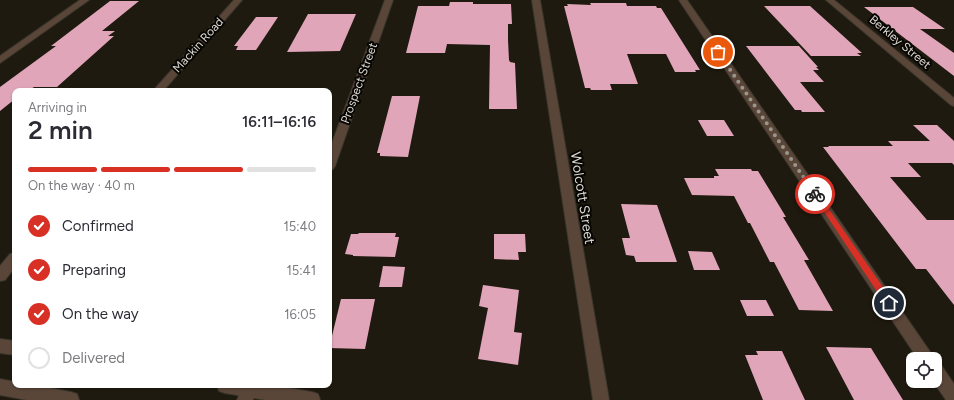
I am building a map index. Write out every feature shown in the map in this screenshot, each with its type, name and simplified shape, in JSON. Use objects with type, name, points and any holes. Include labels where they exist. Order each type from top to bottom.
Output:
[{"type":"street","points":[[0,60],[85,0]]},
{"type":"street","name":"Mackin Road","points":[[161,88],[238,0]]},
{"type":"street","name":"Prospect Street","points":[[332,158],[389,0]]},
{"type":"street","name":"Wolcott Street","points":[[536,0],[601,400]]},
{"type":"street","points":[[683,0],[923,352]]},
{"type":"street","name":"Berkley Street","points":[[830,0],[954,103]]},
{"type":"street","points":[[0,276],[12,262]]},
{"type":"street","points":[[0,346],[12,348]]},
{"type":"street","points":[[942,380],[954,398]]},
{"type":"street","points":[[0,387],[71,400]]},
{"type":"street","points":[[237,388],[312,400]]},
{"type":"building","points":[[110,1],[139,1],[102,31],[115,31],[108,36],[114,36],[57,87],[12,88],[12,101],[0,111],[0,87],[56,46],[51,46]]},
{"type":"building","points":[[450,2],[473,2],[473,4],[511,4],[512,24],[508,24],[509,60],[510,62],[515,63],[517,109],[489,109],[490,45],[447,44],[445,53],[406,53],[418,6],[449,6]]},
{"type":"building","points":[[590,3],[626,3],[627,6],[656,6],[657,8],[661,8],[700,70],[695,70],[696,72],[675,72],[666,54],[627,54],[638,84],[610,84],[612,90],[591,90],[590,88],[585,88],[564,6],[568,6],[567,4],[591,5]]},
{"type":"building","points":[[764,6],[810,6],[862,53],[857,53],[861,56],[811,56]]},
{"type":"building","points":[[864,7],[913,7],[945,29],[920,29],[954,53],[954,76]]},
{"type":"building","points":[[308,14],[356,14],[340,51],[287,52]]},
{"type":"building","points":[[256,17],[278,17],[256,50],[236,50],[238,46],[234,46]]},
{"type":"building","points":[[746,46],[799,46],[818,67],[816,67],[819,70],[813,70],[824,82],[800,82],[825,112],[802,112],[801,110],[795,110]]},
{"type":"building","points":[[392,96],[420,96],[408,157],[380,156],[380,153],[377,153]]},
{"type":"building","points":[[698,120],[724,120],[734,136],[707,136]]},
{"type":"building","points":[[913,125],[937,125],[954,141],[954,165],[952,163],[908,163],[921,177],[890,177],[927,220],[954,220],[954,305],[926,269],[916,269],[823,147],[893,146],[888,141],[930,141]]},
{"type":"building","points":[[715,169],[751,169],[752,171],[758,171],[786,217],[783,217],[809,260],[804,260],[833,311],[799,310],[774,262],[770,262],[734,196],[692,195],[684,178],[714,178],[714,176],[719,176]]},
{"type":"building","points":[[621,204],[657,205],[677,262],[636,262],[634,256],[626,255],[622,238],[630,238]]},
{"type":"building","points":[[396,233],[395,237],[399,237],[395,257],[353,256],[345,254],[351,234]]},
{"type":"building","points":[[494,234],[525,234],[526,252],[518,252],[519,260],[494,259]]},
{"type":"building","points":[[688,251],[712,252],[720,270],[694,270]]},
{"type":"building","points":[[383,266],[405,267],[402,287],[379,287]]},
{"type":"building","points":[[483,285],[519,290],[514,332],[522,333],[518,365],[478,359],[488,308],[479,306]]},
{"type":"building","points":[[341,299],[375,299],[365,349],[332,348],[332,336]]},
{"type":"building","points":[[740,300],[766,300],[774,316],[747,316]]},
{"type":"building","points":[[826,347],[871,348],[903,400],[854,400]]},
{"type":"building","points":[[756,351],[782,351],[805,400],[763,400],[745,355],[758,355]]},
{"type":"way so far","points":[[718,52],[815,194]]},
{"type":"route","points":[[815,194],[889,303]]}]
